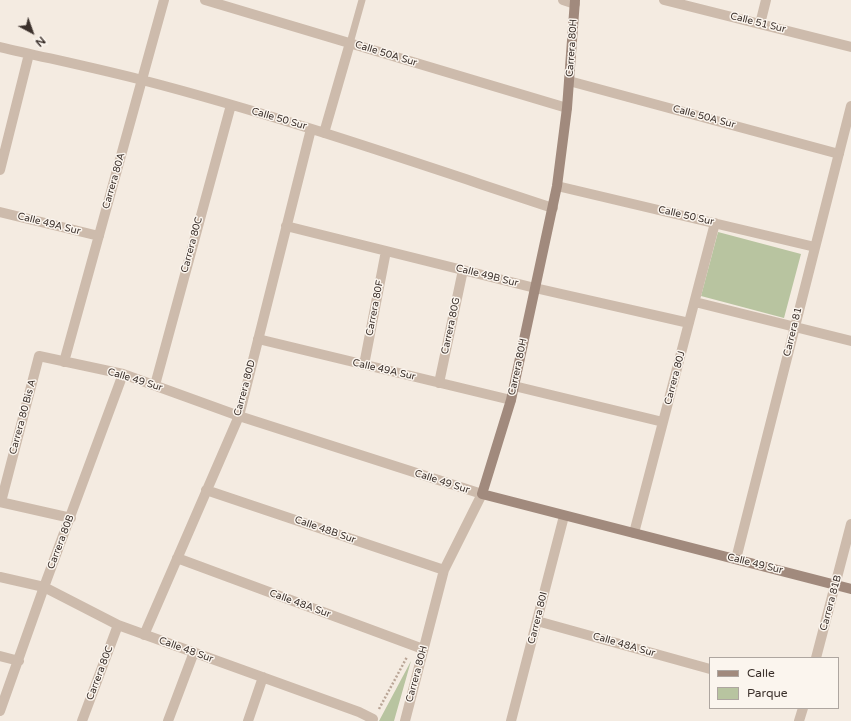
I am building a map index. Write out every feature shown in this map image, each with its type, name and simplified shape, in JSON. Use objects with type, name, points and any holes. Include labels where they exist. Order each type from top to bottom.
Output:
[{"type":"street","name":"Carrera 80A","points":[[64,362],[164,0]]},
{"type":"street","name":"Calle 50A Sur","points":[[205,0],[567,108]]},
{"type":"street","points":[[563,0],[575,2]]},
{"type":"street","name":"Calle 51 Sur","points":[[664,0],[851,47]]},
{"type":"street","points":[[760,24],[766,0]]},
{"type":"street","name":"Carrera 80H","points":[[405,721],[444,570],[482,494],[511,400],[557,186],[567,108],[575,2]]},
{"type":"street","points":[[324,133],[350,44]]},
{"type":"street","name":"Calle 50 Sur","points":[[0,47],[142,80],[311,129],[553,208]]},
{"type":"street","points":[[0,170],[29,54]]},
{"type":"street","name":"Calle 50A Sur","points":[[569,81],[839,154]]},
{"type":"street","name":"Carrera 80C","points":[[155,385],[231,106]]},
{"type":"street","name":"Carrera 81","points":[[736,559],[851,106]]},
{"type":"street","name":"Carrera 80D","points":[[144,634],[239,416],[311,129]]},
{"type":"street","name":"Calle 50 Sur","points":[[557,186],[815,247]]},
{"type":"street","name":"Calle 49A Sur","points":[[0,212],[98,236]]},
{"type":"street","name":"Carrera 80J","points":[[634,533],[715,223]]},
{"type":"street","name":"Calle 49B Sur","points":[[286,226],[535,288],[689,323]]},
{"type":"street","name":"Carrera 80F","points":[[364,365],[386,251]]},
{"type":"street","name":"Carrera 80G","points":[[439,383],[463,270]]},
{"type":"street","points":[[695,302],[851,341]]},
{"type":"street","name":"Calle 49A Sur","points":[[258,339],[511,400]]},
{"type":"street","name":"Calle 49 Sur","points":[[39,356],[123,374],[239,416],[482,494],[851,589]]},
{"type":"street","name":"Carrera 80 Bis A","points":[[0,502],[39,356]]},
{"type":"street","name":"Carrera 80B","points":[[0,711],[19,661],[44,586],[71,518],[123,374]]},
{"type":"street","points":[[514,386],[663,422]]},
{"type":"street","name":"Calle 48B Sur","points":[[206,490],[444,570]]},
{"type":"street","points":[[0,502],[71,518]]},
{"type":"street","name":"Carrera 80I","points":[[511,721],[564,516]]},
{"type":"street","name":"Carrera 81B","points":[[816,657],[851,524]]},
{"type":"street","name":"Calle 48A Sur","points":[[177,558],[423,649]]},
{"type":"street","name":"Calle 48 Sur","points":[[0,577],[44,586],[118,625],[360,712],[374,719]]},
{"type":"street","name":"Calle 48A Sur","points":[[537,621],[709,669]]},
{"type":"street","name":"Carrera 80C","points":[[82,721],[118,625]]},
{"type":"street","points":[[168,721],[194,652]]},
{"type":"street","points":[[0,656],[19,661]]},
{"type":"street","points":[[248,721],[263,677]]},
{"type":"street","points":[[799,721],[803,709]]},
{"type":"lane","points":[[350,44],[362,0]]},
{"type":"path","points":[[374,719],[412,646]]},
{"type":"green space","points":[[718,232],[801,254],[784,318],[701,296]]},
{"type":"green space","points":[[411,661],[394,721],[379,721]]}]
